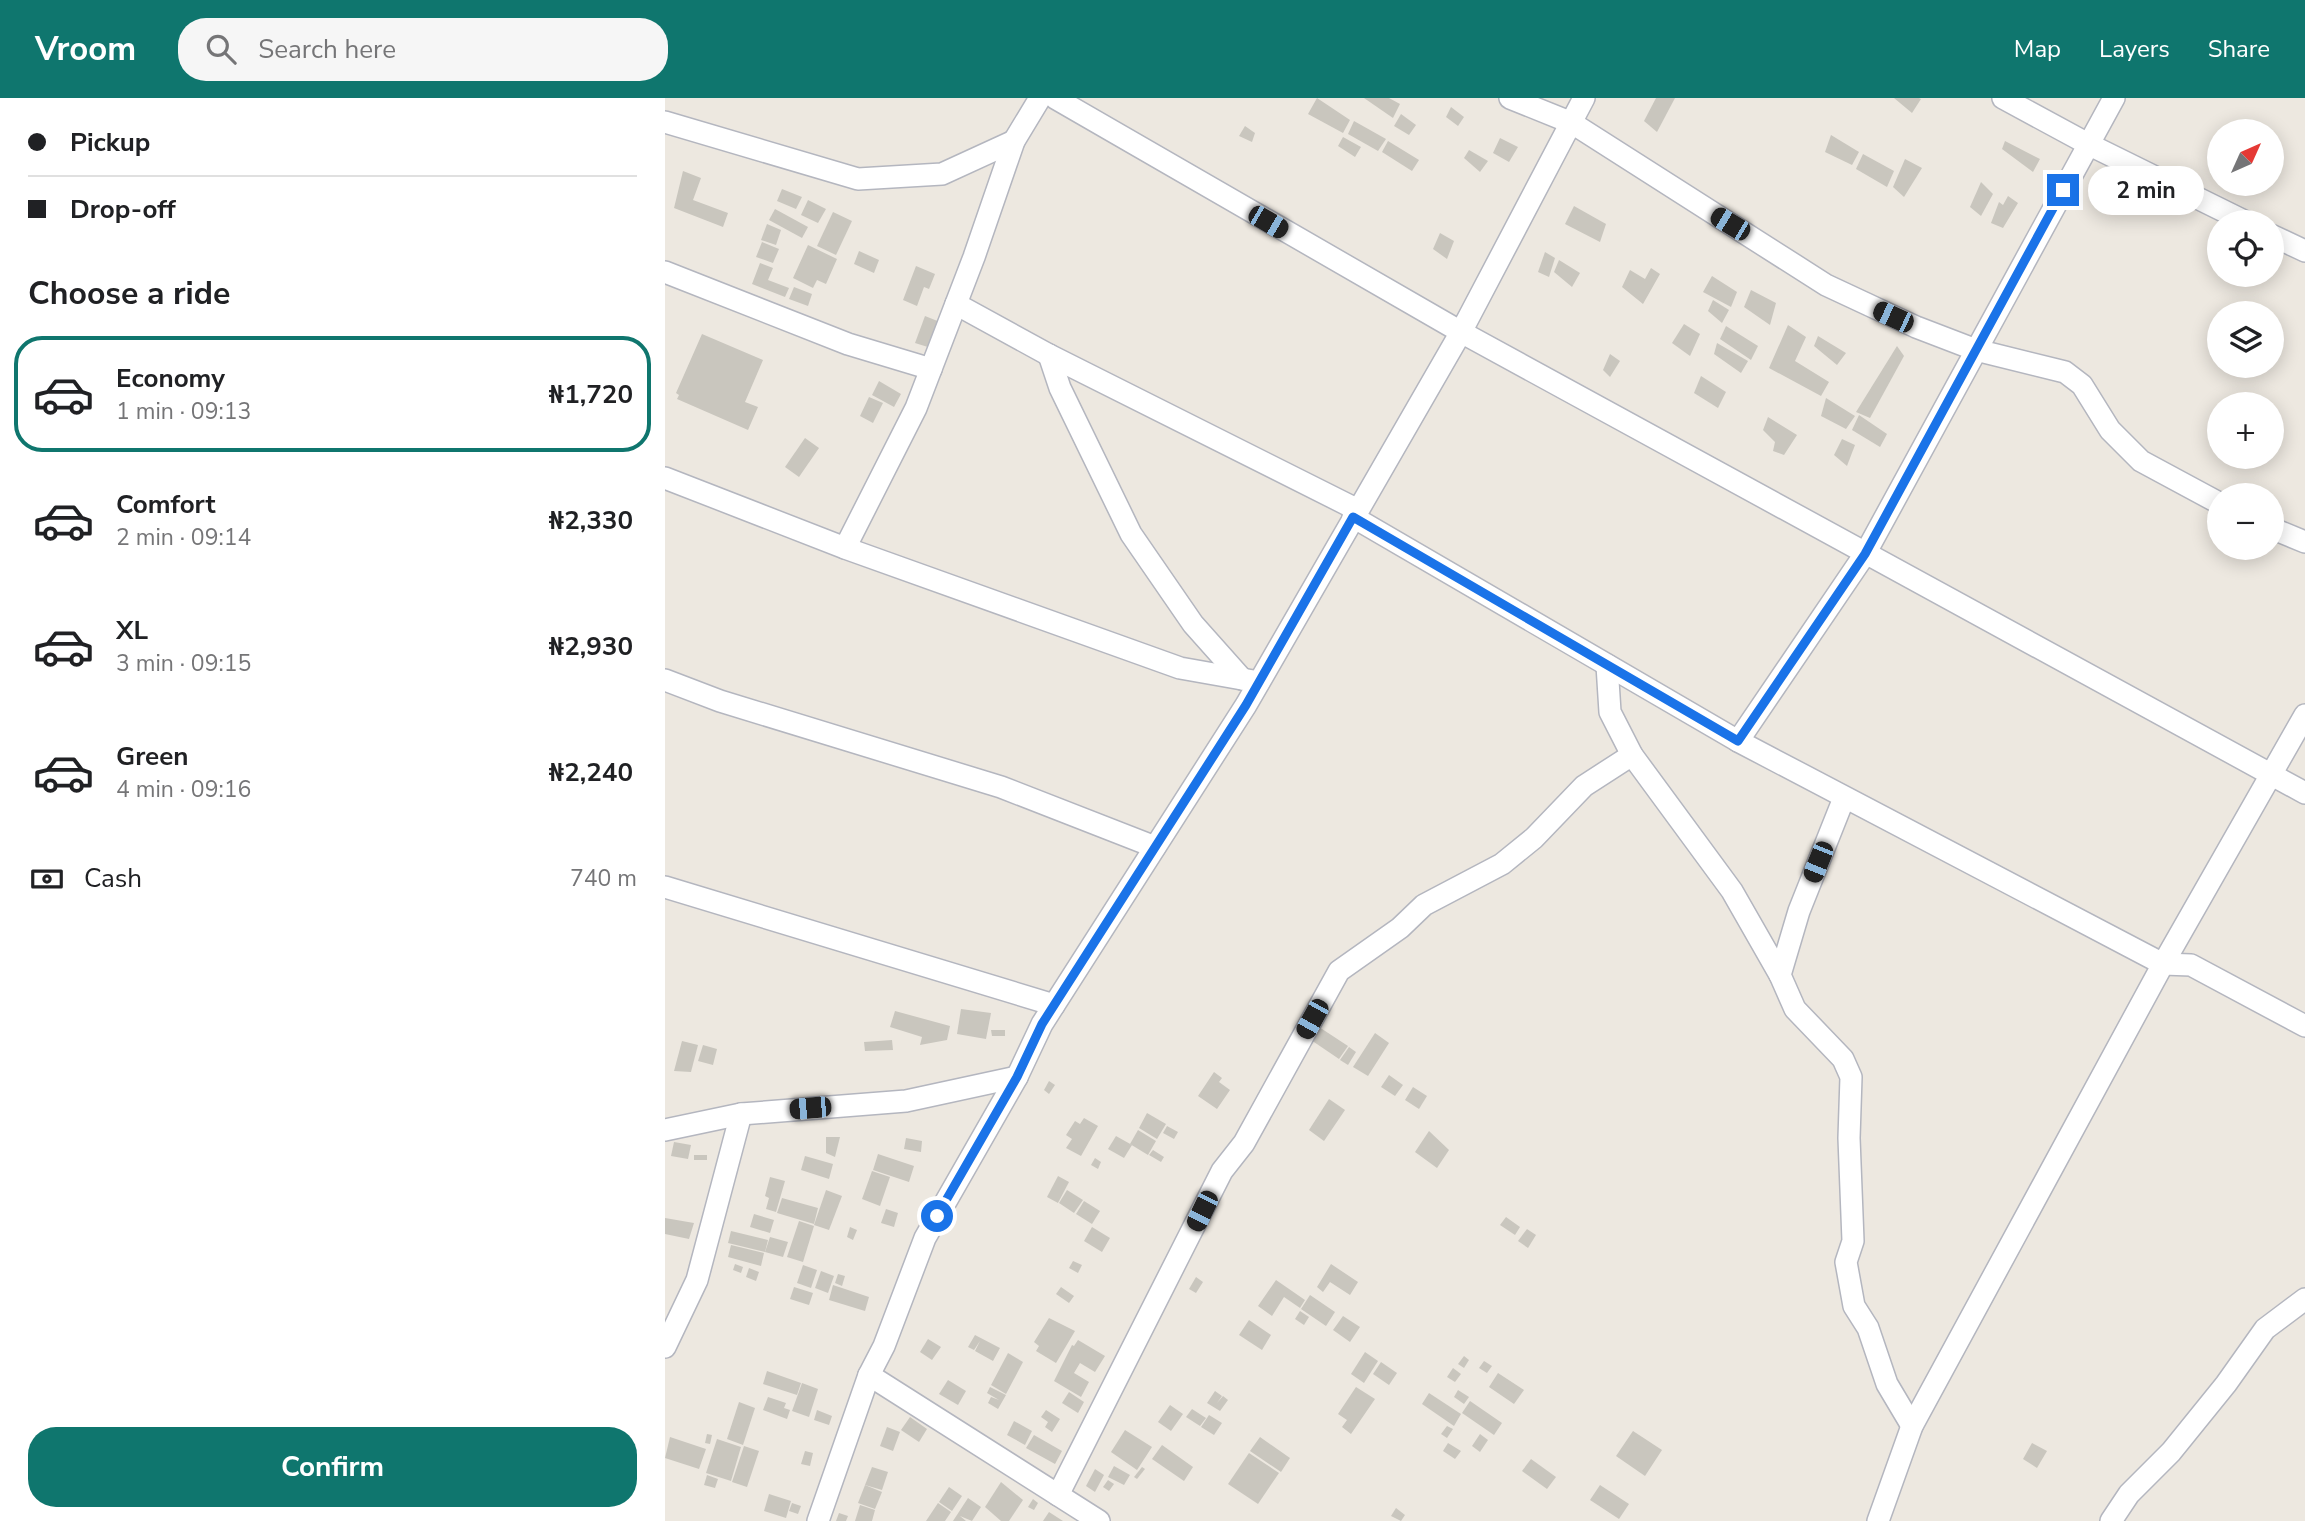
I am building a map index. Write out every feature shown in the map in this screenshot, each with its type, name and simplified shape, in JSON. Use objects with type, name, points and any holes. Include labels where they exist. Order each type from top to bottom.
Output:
[{"type":"street","points":[[845,548],[916,408],[1014,141],[1040,98]]},
{"type":"street","points":[[1055,98],[1461,332],[2305,793]]},
{"type":"street","points":[[1510,98],[1571,124],[1826,285],[1916,327],[1976,350],[2065,372],[2082,385],[2110,430],[2141,461],[2207,497]]},
{"type":"street","points":[[818,1521],[869,1375],[884,1346],[925,1238],[1017,1077],[1054,1005],[1155,847],[1250,680],[1356,514],[1461,332],[1584,98]]},
{"type":"street","points":[[2003,98],[2088,144],[2222,210]]},
{"type":"street","points":[[1738,741],[1865,554],[2114,98]]},
{"type":"street","points":[[665,122],[858,179],[942,174],[1014,141]]},
{"type":"street","points":[[2284,241],[2305,251]]},
{"type":"street","points":[[665,272],[848,344],[931,369]]},
{"type":"street","points":[[956,304],[1356,514],[1607,665],[1738,741],[1844,798],[2163,964],[2191,965],[2305,1026]]},
{"type":"street","points":[[1049,355],[1060,388],[1131,534],[1193,624],[1250,680]]},
{"type":"street","points":[[665,478],[845,548],[1180,668],[1250,680]]},
{"type":"street","points":[[2284,533],[2305,542]]},
{"type":"street","points":[[1607,665],[1610,712],[1632,755],[1733,891],[1780,975],[1795,1009],[1843,1059],[1851,1077],[1849,1138],[1853,1241],[1846,1262],[1854,1306],[1868,1328],[1887,1384],[1912,1426]]},
{"type":"street","points":[[665,680],[720,701],[1001,787],[1155,847]]},
{"type":"street","points":[[1878,1521],[1912,1426],[2163,964],[2305,715]]},
{"type":"street","points":[[1058,1494],[1221,1171],[1244,1143],[1339,971],[1400,928],[1424,905],[1502,864],[1534,838],[1584,786],[1632,755]]},
{"type":"street","points":[[1780,975],[1799,911],[1844,798]]},
{"type":"street","points":[[665,887],[1054,1005]]},
{"type":"street","points":[[665,1130],[741,1114],[906,1101],[1017,1077]]},
{"type":"street","points":[[665,1347],[698,1280],[741,1114]]},
{"type":"street","points":[[2111,1521],[2129,1494],[2171,1451],[2227,1384],[2265,1329],[2305,1299]]},
{"type":"street","points":[[869,1375],[1099,1521]]},
{"type":"building","points":[[1317,98],[1350,120],[1343,133],[1308,114]]},
{"type":"building","points":[[1364,98],[1389,98],[1400,104],[1393,118]]},
{"type":"building","points":[[1656,98],[1675,98],[1657,132],[1644,121]]},
{"type":"building","points":[[1894,98],[1919,98],[1921,99],[1912,113]]},
{"type":"building","points":[[1451,107],[1464,117],[1458,126],[1446,117]]},
{"type":"building","points":[[1401,114],[1416,125],[1409,135],[1394,126]]},
{"type":"building","points":[[1354,121],[1386,139],[1378,151],[1348,134]]},
{"type":"building","points":[[1245,126],[1255,133],[1252,142],[1239,136]]},
{"type":"building","points":[[1831,135],[1859,152],[1852,165],[1825,152]]},
{"type":"building","points":[[1343,137],[1361,147],[1355,157],[1338,146]]},
{"type":"building","points":[[1500,138],[1518,147],[1509,162],[1493,153]]},
{"type":"building","points":[[1388,141],[1419,160],[1412,171],[1382,152]]},
{"type":"building","points":[[2005,141],[2040,159],[2033,172],[2002,149]]},
{"type":"building","points":[[1469,150],[1488,161],[1480,172],[1464,158]]},
{"type":"building","points":[[1863,154],[1894,171],[1887,187],[1856,169]]},
{"type":"building","points":[[1905,159],[1922,168],[1904,197],[1893,187]]},
{"type":"building","points":[[683,171],[701,178],[693,200],[728,213],[723,227],[674,208]]},
{"type":"building","points":[[1981,182],[1993,194],[1981,216],[1970,207]]},
{"type":"building","points":[[782,189],[802,197],[796,209],[777,201]]},
{"type":"building","points":[[2008,196],[2018,203],[2003,228],[1991,223],[1999,202],[2003,205]]},
{"type":"building","points":[[808,200],[826,209],[818,223],[801,215]]},
{"type":"building","points":[[1574,206],[1606,224],[1600,242],[1565,224]]},
{"type":"building","points":[[775,209],[808,227],[802,238],[769,220]]},
{"type":"building","points":[[833,212],[852,221],[836,255],[817,246]]},
{"type":"building","points":[[767,224],[781,230],[776,245],[761,240]]},
{"type":"building","points":[[1440,233],[1454,241],[1447,259],[1433,249]]},
{"type":"building","points":[[762,242],[779,249],[773,263],[756,257]]},
{"type":"building","points":[[808,245],[837,259],[826,284],[817,280],[813,288],[793,278]]},
{"type":"building","points":[[859,251],[879,260],[874,273],[854,264]]},
{"type":"building","points":[[1545,252],[1555,258],[1549,277],[1538,272]]},
{"type":"building","points":[[1559,260],[1580,273],[1572,287],[1554,272]]},
{"type":"building","points":[[760,263],[773,268],[768,280],[789,288],[785,297],[752,284]]},
{"type":"building","points":[[916,266],[935,274],[929,289],[924,287],[917,306],[903,300]]},
{"type":"building","points":[[1651,268],[1660,274],[1643,304],[1622,287],[1630,270],[1645,279]]},
{"type":"building","points":[[1712,276],[1737,292],[1731,307],[1703,292]]},
{"type":"building","points":[[794,287],[812,294],[808,306],[789,299]]},
{"type":"building","points":[[1751,290],[1776,303],[1770,325],[1744,307]]},
{"type":"building","points":[[1713,300],[1729,310],[1722,323],[1708,311]]},
{"type":"building","points":[[925,316],[940,322],[931,348],[915,343]]},
{"type":"building","points":[[1684,324],[1700,334],[1690,356],[1672,343]]},
{"type":"building","points":[[1788,325],[1806,337],[1795,361],[1829,382],[1821,396],[1769,368]]},
{"type":"building","points":[[1726,326],[1758,346],[1751,360],[1720,339]]},
{"type":"building","points":[[702,334],[763,360],[745,402],[758,407],[748,430],[677,399],[679,395],[676,393]]},
{"type":"building","points":[[1818,336],[1846,353],[1837,365],[1814,346]]},
{"type":"building","points":[[1717,343],[1748,361],[1741,373],[1714,354]]},
{"type":"building","points":[[1897,346],[1904,356],[1870,418],[1856,412]]},
{"type":"building","points":[[1610,354],[1620,361],[1610,377],[1603,370]]},
{"type":"building","points":[[1701,376],[1726,392],[1718,408],[1694,393]]},
{"type":"building","points":[[879,381],[901,394],[894,407],[872,395]]},
{"type":"building","points":[[869,397],[883,403],[873,423],[860,416]]},
{"type":"building","points":[[1826,398],[1855,416],[1846,429],[1821,416]]},
{"type":"building","points":[[1859,415],[1887,434],[1880,447],[1852,430]]},
{"type":"building","points":[[1768,417],[1797,435],[1784,455],[1773,451],[1775,442],[1763,430]]},
{"type":"building","points":[[805,438],[819,448],[799,477],[785,467]]},
{"type":"building","points":[[1842,439],[1855,445],[1847,466],[1834,455]]},
{"type":"building","points":[[961,1009],[991,1013],[986,1039],[957,1034]]},
{"type":"building","points":[[895,1011],[950,1026],[947,1040],[920,1045],[922,1037],[890,1027]]},
{"type":"building","points":[[1319,1027],[1348,1046],[1339,1059],[1311,1040]]},
{"type":"building","points":[[991,1030],[1005,1030],[1005,1036],[992,1036]]},
{"type":"building","points":[[1375,1033],[1389,1043],[1368,1076],[1353,1067]]},
{"type":"building","points":[[892,1040],[893,1050],[865,1051],[864,1042]]},
{"type":"building","points":[[682,1041],[698,1045],[691,1072],[674,1071]]},
{"type":"building","points":[[703,1045],[717,1049],[713,1065],[698,1061]]},
{"type":"building","points":[[1349,1047],[1356,1052],[1348,1065],[1340,1060]]},
{"type":"building","points":[[1214,1072],[1222,1078],[1219,1082],[1230,1090],[1217,1109],[1198,1096]]},
{"type":"building","points":[[1389,1075],[1403,1085],[1395,1096],[1381,1087]]},
{"type":"building","points":[[1049,1081],[1055,1085],[1049,1094],[1044,1090]]},
{"type":"building","points":[[1413,1087],[1427,1096],[1419,1109],[1405,1100]]},
{"type":"building","points":[[1329,1099],[1345,1110],[1324,1141],[1309,1130]]},
{"type":"building","points":[[1147,1113],[1166,1124],[1157,1139],[1139,1128]]},
{"type":"building","points":[[1084,1118],[1098,1126],[1081,1156],[1066,1148],[1072,1139],[1066,1135],[1075,1121],[1080,1124]]},
{"type":"building","points":[[1167,1126],[1178,1132],[1174,1139],[1163,1133]]},
{"type":"building","points":[[1138,1130],[1156,1141],[1148,1155],[1130,1144]]},
{"type":"building","points":[[1429,1131],[1449,1150],[1437,1168],[1415,1152]]},
{"type":"building","points":[[1116,1136],[1132,1145],[1124,1158],[1108,1149]]},
{"type":"building","points":[[826,1137],[840,1137],[835,1157],[826,1153]]},
{"type":"building","points":[[906,1138],[922,1141],[921,1152],[904,1149]]},
{"type":"building","points":[[674,1142],[691,1145],[688,1159],[671,1156]]},
{"type":"building","points":[[1153,1150],[1164,1157],[1161,1162],[1149,1155]]},
{"type":"building","points":[[878,1154],[914,1166],[909,1182],[873,1170]]},
{"type":"building","points":[[694,1155],[707,1155],[707,1160],[694,1160]]},
{"type":"building","points":[[805,1156],[833,1164],[829,1179],[801,1170]]},
{"type":"building","points":[[1095,1158],[1101,1162],[1098,1169],[1091,1165]]},
{"type":"building","points":[[872,1171],[890,1177],[880,1206],[862,1199]]},
{"type":"building","points":[[1058,1176],[1069,1182],[1058,1203],[1047,1197]]},
{"type":"building","points":[[770,1177],[785,1181],[776,1212],[766,1209],[769,1198],[765,1196]]},
{"type":"building","points":[[826,1190],[842,1196],[829,1230],[814,1225]]},
{"type":"building","points":[[1067,1190],[1083,1200],[1074,1213],[1059,1203]]},
{"type":"building","points":[[782,1198],[818,1208],[814,1224],[777,1213]]},
{"type":"building","points":[[1084,1201],[1100,1211],[1092,1224],[1076,1214]]},
{"type":"building","points":[[886,1209],[898,1213],[894,1227],[881,1223]]},
{"type":"building","points":[[754,1214],[774,1220],[770,1233],[750,1227]]},
{"type":"building","points":[[1506,1217],[1520,1227],[1515,1235],[1500,1225]]},
{"type":"building","points":[[665,1218],[694,1223],[689,1239],[665,1234]]},
{"type":"building","points":[[799,1221],[814,1226],[803,1262],[787,1257]]},
{"type":"building","points":[[850,1227],[857,1230],[853,1240],[847,1237]]},
{"type":"building","points":[[1092,1227],[1110,1238],[1102,1252],[1084,1241]]},
{"type":"building","points":[[1527,1229],[1536,1235],[1528,1248],[1518,1241]]},
{"type":"building","points":[[731,1231],[768,1240],[765,1252],[728,1243]]},
{"type":"building","points":[[770,1237],[788,1242],[783,1257],[765,1252]]},
{"type":"building","points":[[731,1245],[764,1253],[761,1266],[728,1257]]},
{"type":"building","points":[[1073,1261],[1082,1265],[1078,1273],[1069,1268]]},
{"type":"building","points":[[735,1264],[743,1267],[741,1273],[733,1270]]},
{"type":"building","points":[[1331,1264],[1358,1282],[1350,1295],[1330,1282],[1323,1292],[1317,1287]]},
{"type":"building","points":[[803,1265],[817,1270],[811,1288],[797,1283]]},
{"type":"building","points":[[749,1268],[759,1272],[756,1281],[746,1277]]},
{"type":"building","points":[[821,1271],[834,1276],[828,1293],[815,1288]]},
{"type":"building","points":[[838,1274],[845,1276],[842,1286],[835,1283]]},
{"type":"building","points":[[1196,1277],[1203,1282],[1196,1293],[1189,1289]]},
{"type":"building","points":[[1276,1280],[1305,1300],[1300,1308],[1284,1297],[1272,1316],[1258,1306]]},
{"type":"building","points":[[833,1285],[869,1297],[865,1311],[829,1300]]},
{"type":"building","points":[[794,1287],[813,1293],[809,1305],[790,1299]]},
{"type":"building","points":[[1061,1287],[1074,1296],[1069,1303],[1056,1294]]},
{"type":"building","points":[[1310,1295],[1335,1312],[1326,1326],[1301,1309]]},
{"type":"building","points":[[1300,1311],[1309,1317],[1304,1325],[1295,1319]]},
{"type":"building","points":[[1343,1316],[1360,1327],[1350,1342],[1333,1330]]},
{"type":"building","points":[[1049,1318],[1075,1331],[1056,1363],[1036,1351],[1039,1346],[1034,1342]]},
{"type":"building","points":[[1249,1320],[1271,1335],[1262,1350],[1239,1335]]},
{"type":"building","points":[[975,1335],[1000,1348],[993,1361],[975,1351],[980,1341],[974,1350],[968,1347]]},
{"type":"building","points":[[928,1339],[941,1347],[932,1360],[920,1352]]},
{"type":"building","points":[[1078,1340],[1105,1356],[1095,1372],[1080,1363],[1074,1373],[1089,1382],[1081,1397],[1054,1381],[1072,1345]]},
{"type":"building","points":[[1365,1352],[1378,1361],[1364,1383],[1351,1374]]},
{"type":"building","points":[[1008,1353],[1023,1362],[1006,1394],[991,1385]]},
{"type":"building","points":[[1464,1356],[1469,1360],[1464,1368],[1458,1364]]},
{"type":"building","points":[[1484,1361],[1492,1366],[1487,1373],[1479,1368]]},
{"type":"building","points":[[1381,1362],[1397,1373],[1389,1385],[1373,1374]]},
{"type":"building","points":[[1453,1368],[1461,1374],[1455,1382],[1447,1377]]},
{"type":"building","points":[[767,1371],[801,1383],[797,1395],[763,1384]]},
{"type":"building","points":[[1498,1373],[1524,1390],[1514,1404],[1489,1387]]},
{"type":"building","points":[[948,1380],[966,1391],[958,1405],[939,1394]]},
{"type":"building","points":[[802,1383],[818,1389],[809,1417],[792,1411]]},
{"type":"building","points":[[990,1387],[1006,1395],[998,1409],[988,1403],[991,1397],[999,1400],[987,1393]]},
{"type":"building","points":[[1356,1387],[1375,1399],[1351,1434],[1342,1427],[1347,1420],[1338,1414]]},
{"type":"building","points":[[1458,1390],[1469,1397],[1464,1404],[1454,1397]]},
{"type":"building","points":[[1215,1391],[1222,1396],[1217,1403],[1223,1396],[1228,1400],[1220,1411],[1207,1403]]},
{"type":"building","points":[[1069,1392],[1084,1402],[1078,1413],[1062,1403]]},
{"type":"building","points":[[1429,1393],[1461,1414],[1454,1426],[1422,1404]]},
{"type":"building","points":[[768,1397],[786,1403],[784,1408],[790,1410],[787,1419],[763,1410]]},
{"type":"building","points":[[1470,1401],[1502,1423],[1494,1435],[1462,1413]]},
{"type":"building","points":[[739,1402],[755,1408],[743,1445],[727,1439]]},
{"type":"building","points":[[1170,1405],[1183,1414],[1171,1431],[1158,1422]]},
{"type":"building","points":[[1192,1409],[1206,1418],[1200,1426],[1186,1417]]},
{"type":"building","points":[[817,1410],[832,1416],[829,1425],[814,1420]]},
{"type":"building","points":[[1046,1410],[1060,1419],[1052,1432],[1045,1427],[1048,1422],[1041,1417]]},
{"type":"building","points":[[1209,1415],[1222,1423],[1214,1435],[1201,1427]]},
{"type":"building","points":[[910,1417],[927,1429],[919,1442],[901,1430]]},
{"type":"building","points":[[1014,1421],[1032,1431],[1025,1445],[1007,1435]]},
{"type":"building","points":[[1447,1426],[1453,1429],[1447,1438],[1441,1434]]},
{"type":"building","points":[[887,1427],[900,1432],[893,1451],[880,1446]]},
{"type":"building","points":[[1125,1430],[1152,1447],[1137,1470],[1111,1452]]},
{"type":"building","points":[[1633,1431],[1662,1450],[1645,1476],[1616,1456]]},
{"type":"building","points":[[707,1434],[712,1435],[710,1444],[705,1443]]},
{"type":"building","points":[[1480,1434],[1488,1440],[1480,1452],[1472,1446]]},
{"type":"building","points":[[1034,1435],[1062,1451],[1055,1464],[1026,1448]]},
{"type":"building","points":[[670,1437],[706,1449],[699,1469],[665,1458]]},
{"type":"building","points":[[1260,1437],[1290,1458],[1281,1472],[1250,1451]]},
{"type":"building","points":[[717,1439],[741,1447],[731,1481],[706,1473]]},
{"type":"building","points":[[1448,1443],[1461,1451],[1455,1459],[1443,1451]]},
{"type":"building","points":[[2032,1443],[2047,1451],[2037,1468],[2023,1459]]},
{"type":"building","points":[[1162,1445],[1193,1467],[1184,1481],[1152,1459]]},
{"type":"building","points":[[744,1446],[759,1451],[747,1487],[732,1482]]},
{"type":"building","points":[[805,1451],[813,1453],[810,1466],[801,1464]]},
{"type":"building","points":[[1249,1453],[1279,1473],[1258,1504],[1228,1484]]},
{"type":"building","points":[[1531,1459],[1556,1477],[1547,1489],[1522,1471]]},
{"type":"building","points":[[1114,1466],[1130,1475],[1124,1485],[1108,1477]]},
{"type":"building","points":[[872,1467],[888,1472],[882,1490],[865,1485]]},
{"type":"building","points":[[1142,1467],[1145,1469],[1137,1479],[1134,1477]]},
{"type":"building","points":[[1095,1469],[1104,1475],[1095,1492],[1086,1486]]},
{"type":"building","points":[[707,1475],[718,1479],[715,1488],[704,1485]]},
{"type":"building","points":[[1108,1480],[1114,1484],[1109,1491],[1103,1487]]},
{"type":"building","points":[[1001,1482],[1023,1500],[1009,1521],[1001,1521],[985,1507]]},
{"type":"building","points":[[865,1485],[882,1492],[875,1509],[858,1503]]},
{"type":"building","points":[[1600,1485],[1629,1504],[1619,1519],[1590,1500]]},
{"type":"building","points":[[949,1487],[962,1496],[952,1511],[939,1502]]},
{"type":"building","points":[[769,1494],[791,1501],[786,1518],[764,1511]]},
{"type":"building","points":[[968,1498],[981,1507],[972,1521],[960,1516],[966,1521],[953,1521]]},
{"type":"building","points":[[1033,1499],[1038,1503],[1034,1510],[1028,1507]]},
{"type":"building","points":[[792,1503],[801,1506],[798,1514],[789,1511]]},
{"type":"building","points":[[938,1503],[951,1512],[945,1521],[926,1521]]},
{"type":"building","points":[[860,1505],[875,1510],[872,1521],[855,1521]]},
{"type":"building","points":[[1396,1508],[1405,1515],[1401,1521],[1391,1516]]},
{"type":"building","points":[[1049,1512],[1063,1521],[1043,1521]]},
{"type":"building","points":[[839,1513],[848,1516],[846,1521],[836,1521]]},
{"type":"route","points":[[937,1216],[1017,1077],[1042,1024],[1246,705],[1353,517],[1738,741],[1865,554],[2063,190]]}]
